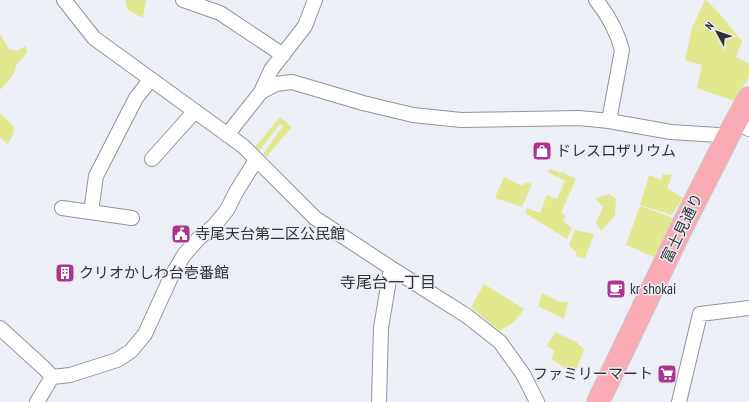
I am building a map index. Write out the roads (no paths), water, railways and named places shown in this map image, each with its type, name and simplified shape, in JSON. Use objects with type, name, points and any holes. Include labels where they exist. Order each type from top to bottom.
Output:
[{"type":"main road","name":"富士見通り","points":[[598,402],[681,229],[737,129],[749,98]]},
{"type":"street","points":[[64,0],[94,38],[243,146],[316,218],[467,316],[500,342],[523,374],[537,402]]},
{"type":"street","points":[[183,0],[220,13],[283,55]]},
{"type":"street","points":[[227,134],[261,92],[271,70],[305,26],[315,0]]},
{"type":"street","points":[[596,0],[610,20],[622,50],[609,121]]},
{"type":"street","points":[[91,212],[96,176],[136,98],[150,79]]},
{"type":"street","points":[[261,92],[276,84],[292,82],[413,116],[461,120],[564,118],[609,121],[671,132],[718,135],[737,129]]},
{"type":"street","points":[[152,160],[195,111]]},
{"type":"street","points":[[52,377],[70,375],[105,364],[117,360],[131,351],[145,334],[171,277],[184,255],[199,238],[214,226],[227,210],[236,192],[256,160]]},
{"type":"street","points":[[62,208],[132,218]]},
{"type":"street","points":[[379,402],[381,328],[391,268]]},
{"type":"street","points":[[679,402],[700,314],[749,308]]},
{"type":"street","points":[[0,328],[52,377]]},
{"type":"street","points":[[37,402],[52,377]]},
{"type":"place","name":"ドレスロザリウム","points":[[542,151]]},
{"type":"place","name":"寺尾天台第二区公民館","points":[[181,234]]},
{"type":"place","name":"クリオかしわ台壱番館","points":[[65,273]]},
{"type":"place","name":"kr shokai","points":[[616,289]]},
{"type":"place","name":"ファミリーマート","points":[[667,374]]},
{"type":"district","name":"寺尾台一丁目","points":[[388,282]]}]
